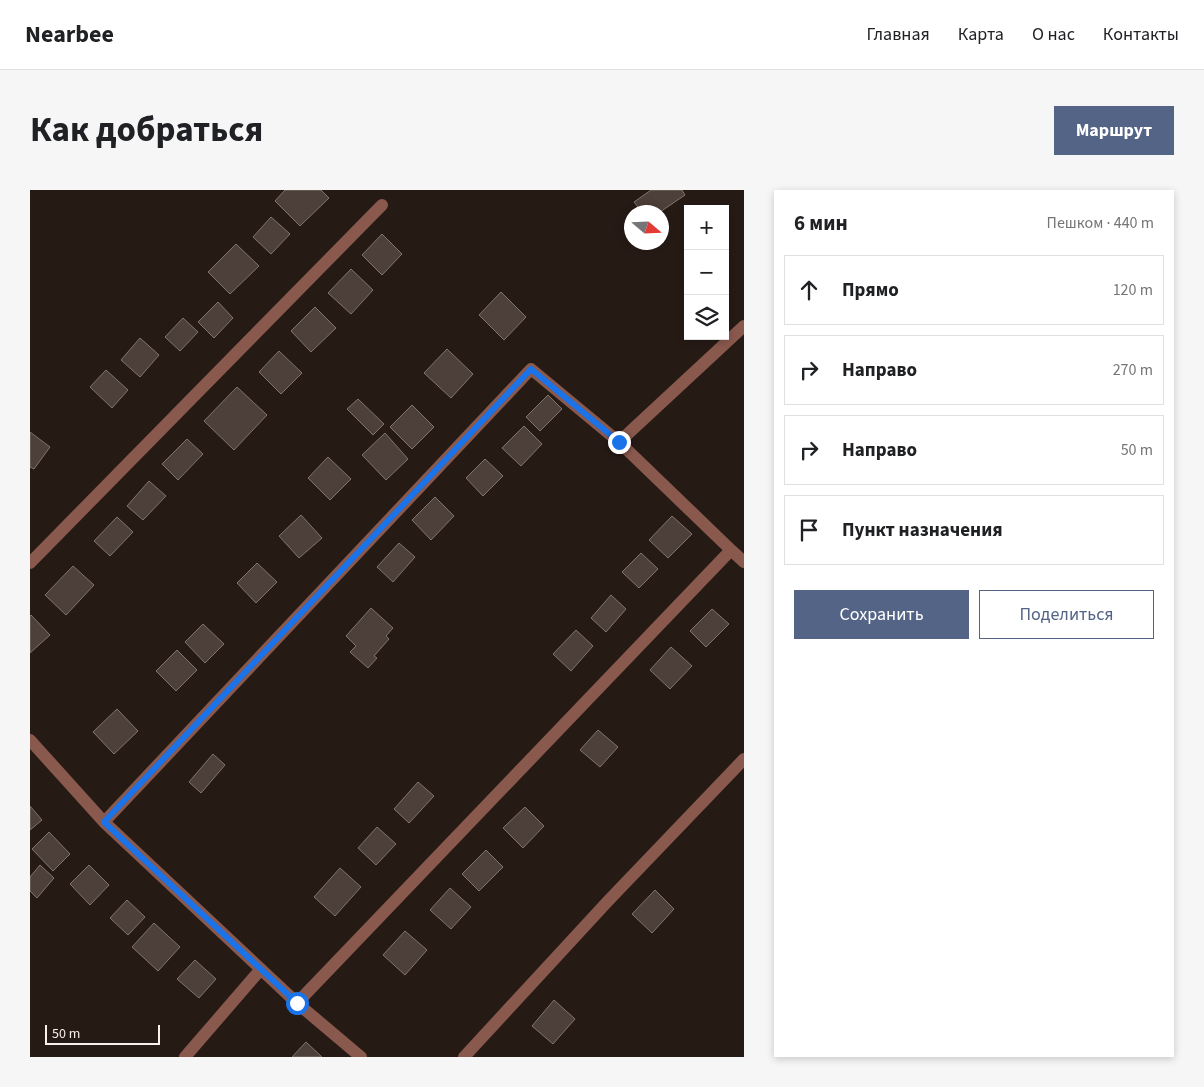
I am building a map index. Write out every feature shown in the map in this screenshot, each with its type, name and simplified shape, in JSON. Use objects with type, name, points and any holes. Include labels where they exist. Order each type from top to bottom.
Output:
[{"type":"street","points":[[30,563],[382,205]]},
{"type":"street","points":[[619,442],[744,326]]},
{"type":"street","points":[[104,822],[531,369],[619,442],[744,562]]},
{"type":"street","points":[[297,1003],[732,550]]},
{"type":"street","points":[[30,740],[104,822],[297,1003],[361,1057]]},
{"type":"street","points":[[464,1057],[608,901],[744,759]]},
{"type":"street","points":[[184,1057],[261,969]]},
{"type":"building","points":[[285,190],[321,190],[329,198],[300,226],[275,201]]},
{"type":"building","points":[[651,190],[682,190],[685,195],[669,206],[636,205],[634,202]]},
{"type":"building","points":[[271,217],[290,234],[271,254],[253,237]]},
{"type":"building","points":[[382,234],[402,254],[382,275],[362,255]]},
{"type":"building","points":[[236,244],[259,266],[230,294],[208,272]]},
{"type":"building","points":[[351,269],[373,290],[351,314],[328,293]]},
{"type":"building","points":[[501,292],[526,317],[504,340],[479,315]]},
{"type":"building","points":[[218,302],[233,318],[214,338],[198,322]]},
{"type":"building","points":[[315,307],[336,328],[311,352],[291,331]]},
{"type":"building","points":[[183,318],[198,332],[180,351],[165,337]]},
{"type":"building","points":[[140,338],[159,355],[140,377],[121,360]]},
{"type":"building","points":[[447,349],[473,374],[451,398],[424,373]]},
{"type":"building","points":[[279,351],[302,373],[281,394],[259,372]]},
{"type":"building","points":[[106,370],[128,390],[112,408],[90,387]]},
{"type":"building","points":[[237,387],[267,415],[234,450],[204,421]]},
{"type":"building","points":[[548,395],[562,409],[540,431],[526,417]]},
{"type":"building","points":[[358,399],[384,424],[373,435],[347,409]]},
{"type":"building","points":[[412,405],[434,427],[412,449],[390,427]]},
{"type":"building","points":[[524,426],[542,444],[521,466],[502,448]]},
{"type":"building","points":[[30,432],[50,447],[34,469],[30,467]]},
{"type":"building","points":[[385,433],[408,459],[386,480],[362,455]]},
{"type":"building","points":[[187,439],[203,454],[178,480],[162,464]]},
{"type":"building","points":[[328,457],[351,479],[330,500],[308,478]]},
{"type":"building","points":[[485,459],[503,476],[483,496],[466,478]]},
{"type":"building","points":[[149,481],[166,496],[143,520],[127,506]]},
{"type":"building","points":[[435,497],[454,516],[431,540],[412,520]]},
{"type":"building","points":[[301,515],[322,538],[299,558],[279,536]]},
{"type":"building","points":[[672,516],[692,534],[668,558],[649,540]]},
{"type":"building","points":[[117,517],[133,532],[110,556],[94,541]]},
{"type":"building","points":[[399,543],[415,557],[393,582],[377,567]]},
{"type":"building","points":[[641,553],[658,569],[639,588],[622,572]]},
{"type":"building","points":[[257,563],[277,582],[256,603],[237,583]]},
{"type":"building","points":[[73,566],[94,585],[66,615],[45,595]]},
{"type":"building","points":[[611,595],[626,609],[606,632],[591,618]]},
{"type":"building","points":[[371,608],[393,628],[386,636],[389,639],[374,656],[377,658],[368,668],[350,652],[356,646],[346,636]]},
{"type":"building","points":[[712,609],[729,624],[706,647],[690,631]]},
{"type":"building","points":[[30,616],[50,635],[30,653]]},
{"type":"building","points":[[203,624],[224,644],[205,663],[185,642]]},
{"type":"building","points":[[576,630],[593,646],[571,671],[553,654]]},
{"type":"building","points":[[671,647],[692,666],[670,689],[650,670]]},
{"type":"building","points":[[177,650],[197,670],[176,691],[156,671]]},
{"type":"building","points":[[117,709],[138,731],[114,754],[93,732]]},
{"type":"building","points":[[598,730],[618,747],[600,767],[580,750]]},
{"type":"building","points":[[213,754],[225,765],[201,793],[189,782]]},
{"type":"building","points":[[418,782],[434,796],[409,823],[394,809]]},
{"type":"building","points":[[30,806],[42,820],[30,830]]},
{"type":"building","points":[[525,807],[544,826],[523,848],[503,828]]},
{"type":"building","points":[[377,827],[396,844],[376,865],[358,848]]},
{"type":"building","points":[[49,832],[70,854],[53,871],[32,849]]},
{"type":"building","points":[[486,850],[503,867],[479,891],[462,874]]},
{"type":"building","points":[[40,865],[54,878],[37,898],[30,891],[30,877]]},
{"type":"building","points":[[89,865],[109,885],[90,905],[70,884]]},
{"type":"building","points":[[340,868],[361,887],[335,916],[314,897]]},
{"type":"building","points":[[450,888],[471,907],[451,929],[430,910]]},
{"type":"building","points":[[655,890],[674,909],[652,933],[632,914]]},
{"type":"building","points":[[127,900],[145,917],[128,935],[110,918]]},
{"type":"building","points":[[154,923],[180,947],[158,971],[132,947]]},
{"type":"building","points":[[405,931],[427,950],[405,975],[383,955]]},
{"type":"building","points":[[195,960],[216,979],[199,998],[177,979]]},
{"type":"building","points":[[554,1000],[575,1019],[553,1044],[532,1026]]},
{"type":"building","points":[[306,1042],[322,1057],[292,1057]]},
{"type":"route","points":[[297,1003],[104,822],[531,369],[619,442]]}]
